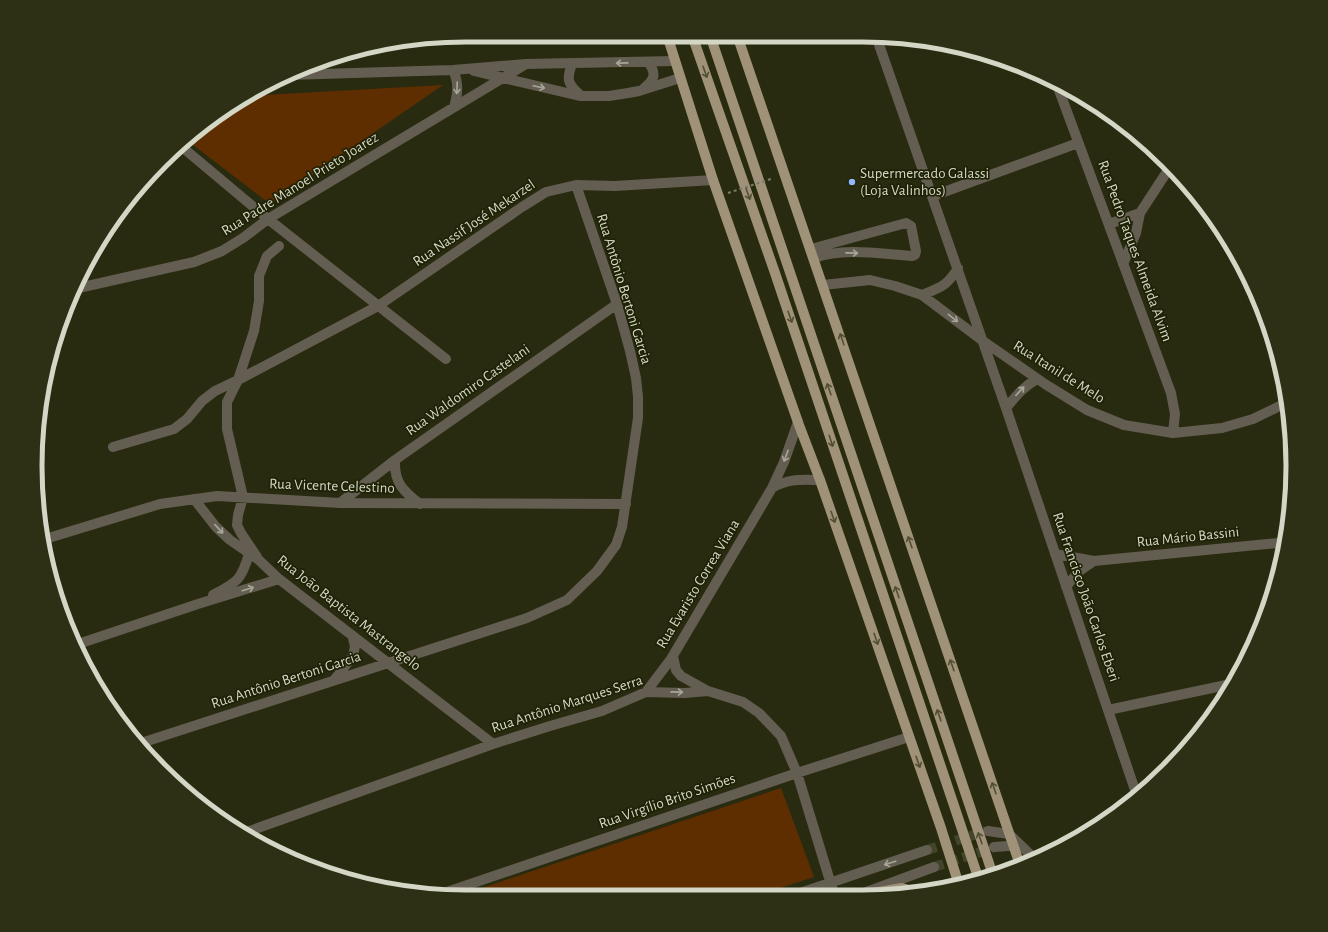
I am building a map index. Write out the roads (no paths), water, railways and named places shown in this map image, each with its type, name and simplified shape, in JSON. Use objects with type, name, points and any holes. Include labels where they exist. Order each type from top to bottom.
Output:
[{"type":"main road","points":[[669,42],[713,180],[910,737],[957,879]]},
{"type":"main road","points":[[694,42],[775,273],[977,874]]},
{"type":"main road","points":[[712,42],[991,869]]},
{"type":"main road","points":[[739,42],[1009,834],[1017,846],[1019,860]]},
{"type":"street","name":"Rua Francisco João Carlos Eberi","points":[[878,43],[958,268],[1135,790]]},
{"type":"street","points":[[303,75],[453,70],[526,64],[648,63],[675,61]]},
{"type":"street","points":[[639,92],[650,83],[654,73],[653,69],[648,63]]},
{"type":"street","name":"Rua Padre Manoel Prieto Joarez","points":[[82,287],[194,262],[222,251],[243,238],[268,219],[526,64]]},
{"type":"street","points":[[572,64],[568,81],[571,87],[580,96]]},
{"type":"street","points":[[465,69],[580,96],[609,96],[639,92],[680,78]]},
{"type":"street","points":[[453,70],[458,82],[458,90],[454,107]]},
{"type":"street","name":"Rua Pedro Taques Almeida Alvim","points":[[1059,91],[1171,393],[1175,414],[1173,433]]},
{"type":"street","points":[[933,196],[1078,143]]},
{"type":"street","points":[[184,149],[268,219],[446,359]]},
{"type":"street","points":[[1123,264],[1136,233],[1140,213],[1167,171]]},
{"type":"street","name":"Rua Nassif José Mekarzel","points":[[113,446],[174,429],[187,419],[202,401],[215,391],[378,306],[522,206],[546,192],[576,185],[616,186],[713,180]]},
{"type":"street","name":"Rua Antônio Bertoni Garcia","points":[[144,742],[527,618],[567,600],[597,571],[616,546],[622,527],[638,418],[638,397],[636,378],[617,304],[576,185]]},
{"type":"street","points":[[1108,224],[1140,213]]},
{"type":"street","points":[[906,223],[911,226],[916,251],[915,255],[912,256],[850,252],[812,253],[906,223]]},
{"type":"street","points":[[259,560],[237,525],[243,497],[227,429],[227,402],[238,380],[254,331],[259,301],[259,276],[267,256],[279,246]]},
{"type":"street","points":[[922,295],[937,289],[950,281],[958,268]]},
{"type":"street","name":"Rua Itanil de Melo","points":[[823,285],[870,280],[922,295],[1037,379],[1087,410],[1124,425],[1173,433],[1230,426],[1253,419],[1281,405]]},
{"type":"street","name":"Rua Waldomiro Castelani","points":[[340,503],[395,460],[617,304]]},
{"type":"street","points":[[1006,408],[1027,384],[1037,379]]},
{"type":"street","name":"Rua Evaristo Correa Viana","points":[[646,692],[673,656],[772,488],[781,469],[798,422]]},
{"type":"street","points":[[395,460],[394,470],[401,488],[420,504]]},
{"type":"street","points":[[772,488],[782,482],[820,480]]},
{"type":"street","name":"Rua Vicente Celestino","points":[[48,538],[160,504],[218,496],[340,503],[626,504]]},
{"type":"street","name":"Rua João Baptista Mastrangelo","points":[[194,499],[225,536],[259,560],[279,579],[493,744]]},
{"type":"street","name":"Rua Mário Bassini","points":[[1055,554],[1094,561],[1262,545],[1279,542]]},
{"type":"street","points":[[198,604],[235,583],[242,574],[249,554]]},
{"type":"street","name":"Rua Mário Bassini","points":[[1066,587],[1078,572],[1094,561]]},
{"type":"street","points":[[81,643],[279,579]]},
{"type":"street","points":[[335,680],[353,656],[355,646],[352,635]]},
{"type":"street","points":[[673,656],[676,670],[681,676],[708,691]]},
{"type":"street","points":[[1108,710],[1225,685]]},
{"type":"street","name":"Rua Antônio Marques Serra","points":[[250,831],[493,744],[602,711],[646,692],[685,693],[708,691],[743,702],[759,713],[781,736],[797,773],[833,890]]},
{"type":"street","name":"Rua Virgílio Brito Simões","points":[[454,890],[797,773],[910,737]]},
{"type":"street","points":[[988,831],[1009,834]]},
{"type":"street","points":[[994,847],[1017,846],[1030,855]]},
{"type":"street","points":[[809,890],[927,850]]},
{"type":"street","points":[[873,890],[934,867]]},
{"type":"tunnel","points":[[927,850],[986,831]]},
{"type":"tunnel","points":[[934,867],[993,848]]},
{"type":"place","name":"Supermercado Galassi (Loja Valinhos)","points":[[852,182]]}]
